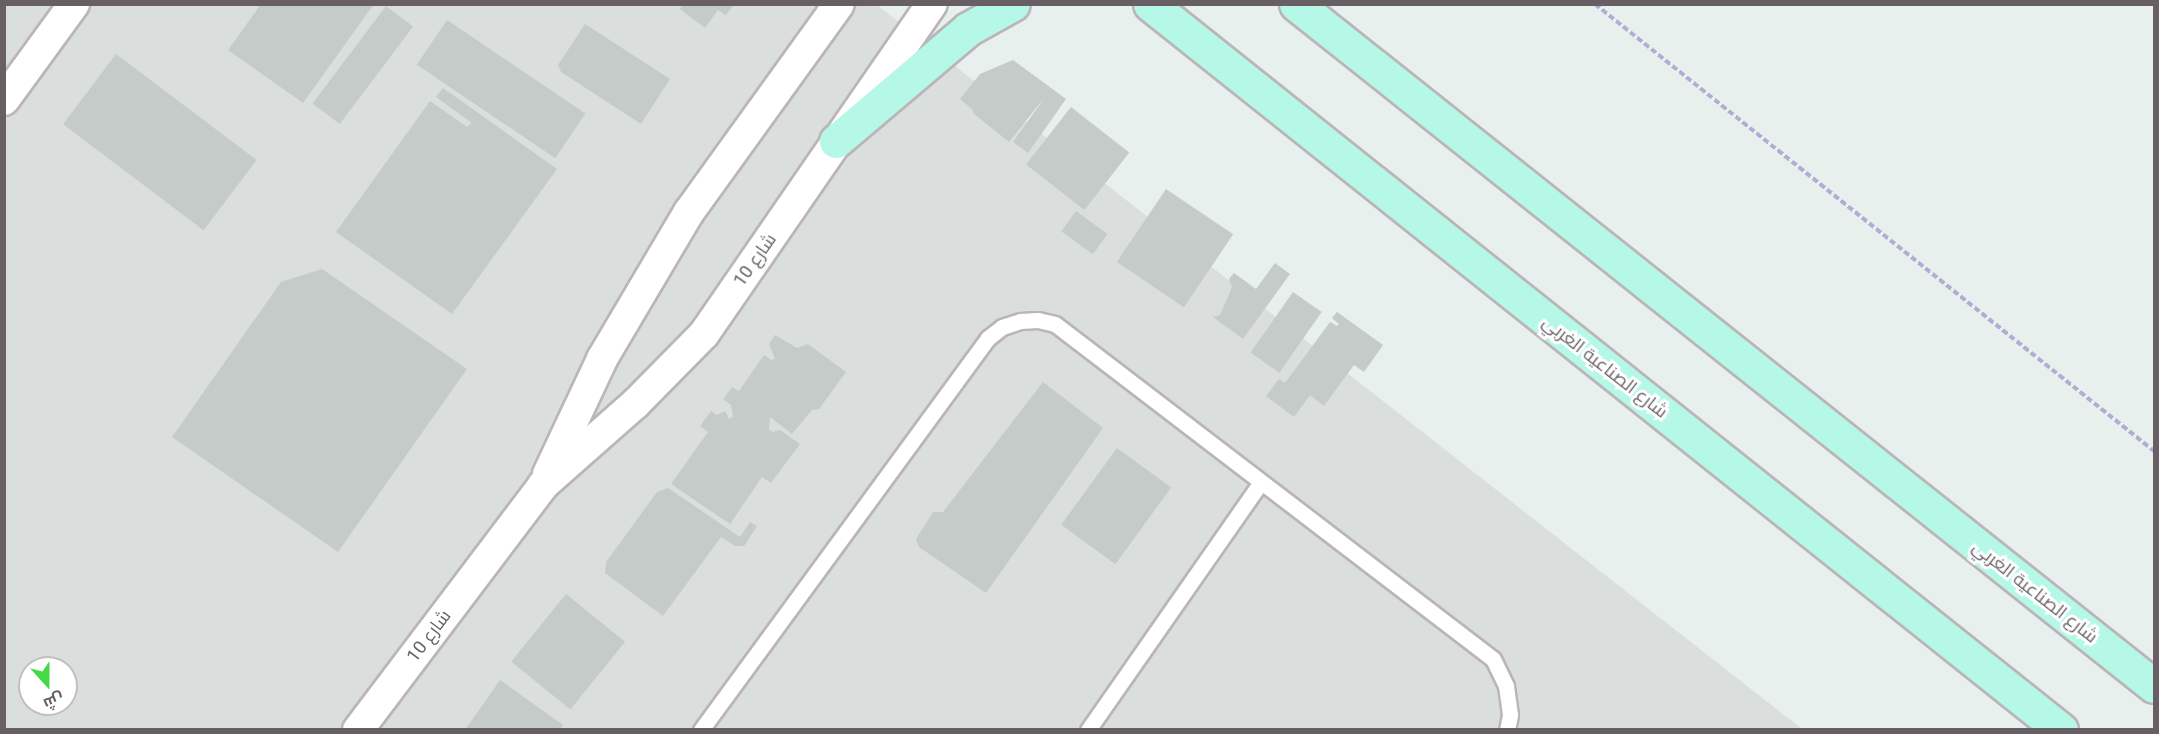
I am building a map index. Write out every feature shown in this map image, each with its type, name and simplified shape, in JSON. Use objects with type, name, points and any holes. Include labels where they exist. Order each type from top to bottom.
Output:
[{"type":"main road","points":[[836,141],[968,29],[1013,4]]},
{"type":"main road","name":"شارع الصناعية الغربي","points":[[1150,4],[2061,729]]},
{"type":"main road","name":"شارع الصناعية الغربي","points":[[1296,4],[2154,686]]},
{"type":"street","points":[[4,100],[74,4]]},
{"type":"street","name":"شارع 10","points":[[543,485],[602,359],[689,212],[839,4]]},
{"type":"street","name":"شارع 10","points":[[358,729],[543,485],[635,404],[704,334],[932,4]]},
{"type":"lane","points":[[701,729],[988,338],[1002,327],[1020,321],[1038,320],[1055,324],[1493,659],[1506,686],[1510,716],[1507,729]]},
{"type":"lane","points":[[1088,729],[1262,482]]},
{"type":"path","points":[[1595,4],[2154,451]]},
{"type":"shaded area","points":[[4,5],[877,5],[1802,729],[5,729]]},
{"type":"building","points":[[261,4],[374,4],[303,103],[228,50]]},
{"type":"building","points":[[684,4],[734,4],[726,15],[718,10],[705,28],[680,9]]},
{"type":"building","points":[[386,6],[413,26],[340,124],[313,103]]},
{"type":"building","points":[[447,20],[585,113],[555,158],[417,65]]},
{"type":"building","points":[[585,24],[670,79],[641,124],[561,72],[558,65]]},
{"type":"building","points":[[116,54],[257,160],[204,230],[63,124]]},
{"type":"building","points":[[1013,60],[1066,99],[1028,153],[1013,142],[1045,97],[1009,142],[973,113],[973,110],[960,99],[980,74]]},
{"type":"building","points":[[443,88],[557,169],[452,314],[336,232],[430,101],[467,127],[472,123],[436,97]]},
{"type":"building","points":[[1071,107],[1129,153],[1084,210],[1026,165]]},
{"type":"building","points":[[1166,189],[1233,234],[1184,307],[1117,262]]},
{"type":"building","points":[[1076,211],[1108,234],[1093,254],[1061,231]]},
{"type":"building","points":[[1275,263],[1290,274],[1243,339],[1213,317],[1220,315],[1232,287],[1229,279],[1234,273],[1256,289]]},
{"type":"building","points":[[322,269],[467,369],[338,552],[172,437],[281,282]]},
{"type":"building","points":[[1293,292],[1322,312],[1279,373],[1251,353]]},
{"type":"building","points":[[1337,312],[1383,345],[1364,372],[1354,365],[1324,406],[1310,395],[1294,417],[1266,396],[1279,379],[1285,383],[1330,322],[1337,326],[1339,324],[1332,318]]},
{"type":"building","points":[[775,335],[797,348],[808,344],[846,372],[819,409],[812,410],[792,434],[770,417],[769,429],[772,432],[780,430],[800,444],[771,483],[762,477],[730,524],[671,484],[708,432],[700,426],[711,411],[717,415],[725,411],[729,419],[733,417],[731,405],[723,399],[732,387],[739,391],[764,355],[771,360],[775,359],[769,344]]},
{"type":"building","points":[[1043,382],[1103,428],[986,593],[919,547],[916,539],[933,512],[943,512]]},
{"type":"building","points":[[1117,448],[1171,487],[1115,564],[1061,525]]},
{"type":"building","points":[[668,488],[740,537],[750,522],[757,526],[744,546],[735,546],[721,537],[663,616],[605,573],[606,562],[657,492]]},
{"type":"building","points":[[566,594],[625,642],[570,709],[511,662]]},
{"type":"building","points":[[500,680],[563,725],[560,730],[465,730]]}]
